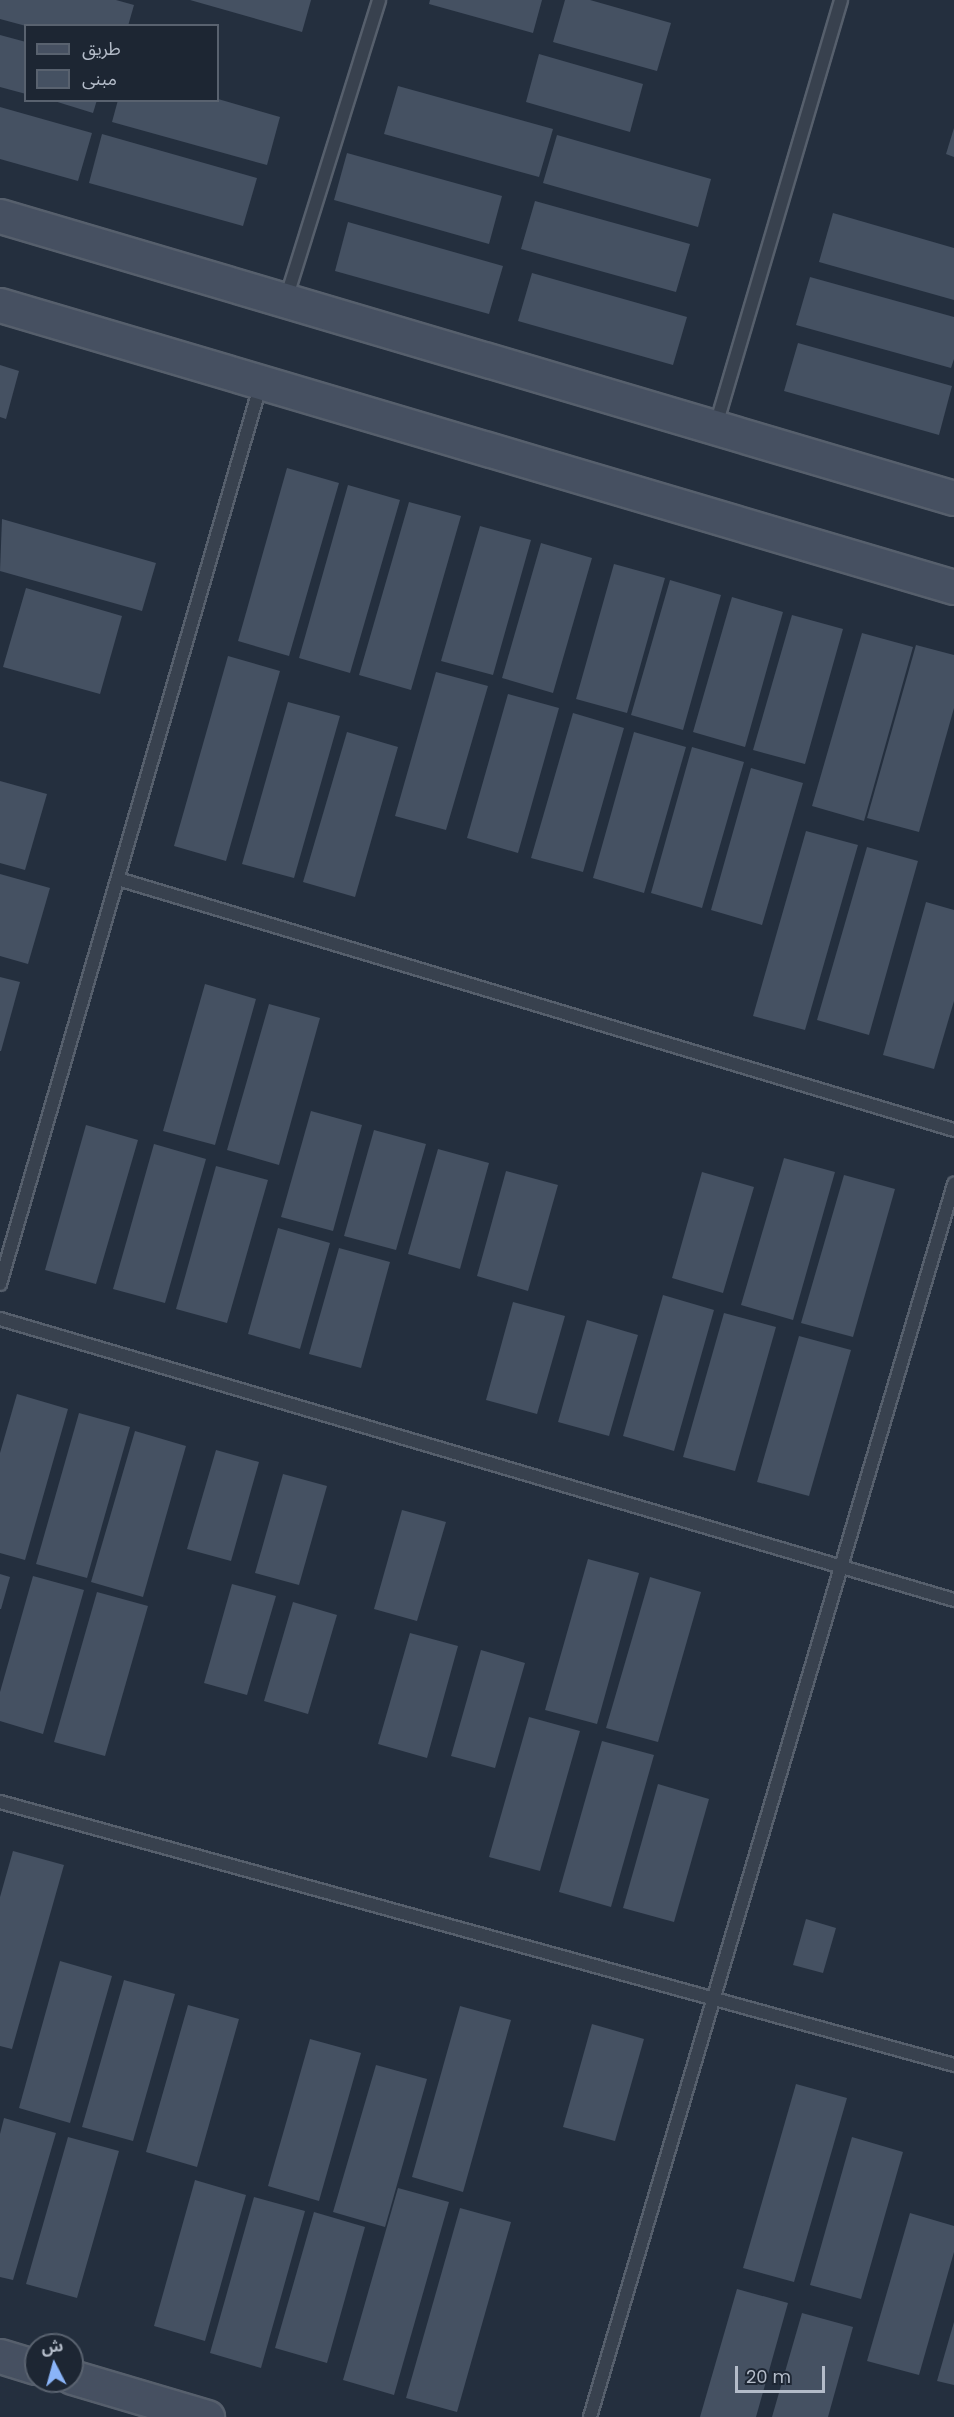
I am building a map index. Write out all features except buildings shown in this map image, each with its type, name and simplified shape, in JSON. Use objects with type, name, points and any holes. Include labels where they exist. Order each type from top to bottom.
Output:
[{"type":"street","points":[[0,216],[954,498]]},
{"type":"street","points":[[0,305],[954,587]]},
{"type":"street","points":[[0,2356],[24,2363]]},
{"type":"street","points":[[84,2381],[207,2417]]},
{"type":"lane","points":[[286,300],[379,0]]},
{"type":"lane","points":[[715,427],[840,0]]},
{"type":"lane","points":[[0,1284],[261,383]]},
{"type":"lane","points":[[117,879],[954,1130]]},
{"type":"lane","points":[[590,2417],[954,1185]]},
{"type":"lane","points":[[0,1319],[954,1600]]},
{"type":"lane","points":[[0,1802],[954,2065]]}]
